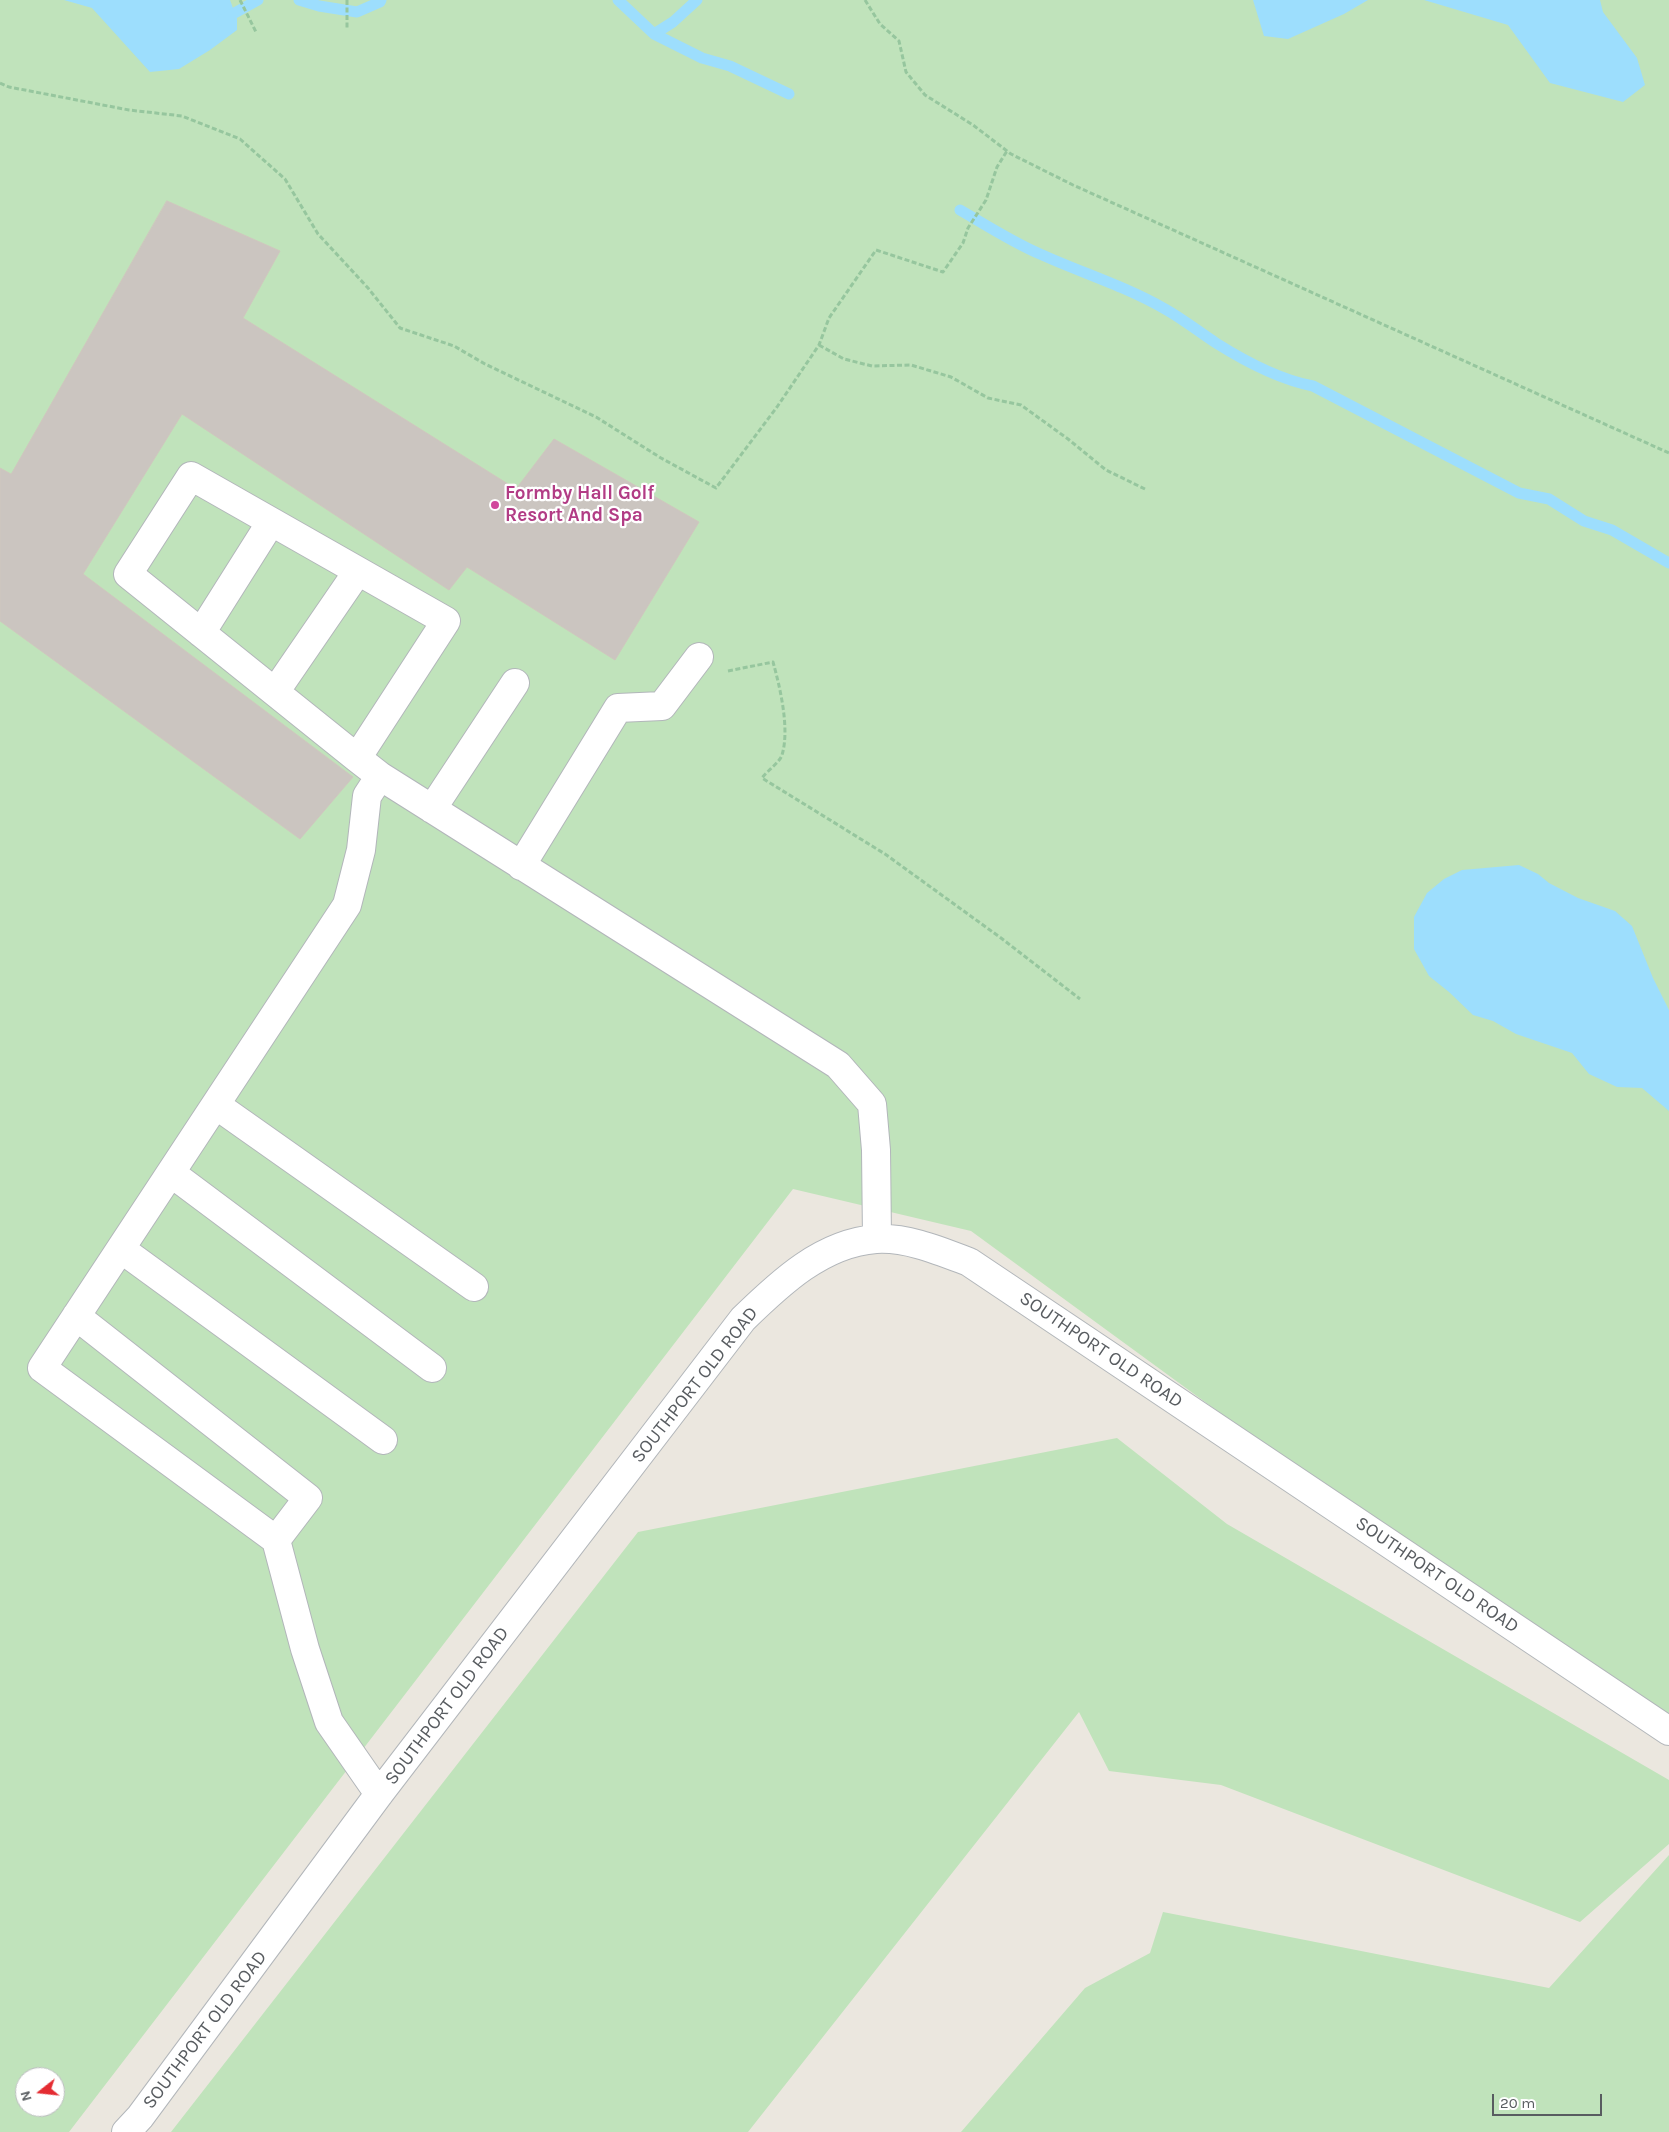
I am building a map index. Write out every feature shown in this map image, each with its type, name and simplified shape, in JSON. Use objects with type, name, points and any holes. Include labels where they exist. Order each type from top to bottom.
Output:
[{"type":"street","points":[[358,758],[446,622],[191,476],[128,574],[380,776],[838,1065],[872,1104],[876,1150],[877,1239]]},
{"type":"street","points":[[201,633],[271,522]]},
{"type":"street","points":[[275,692],[358,571]]},
{"type":"street","points":[[521,866],[618,708],[662,706],[699,657]]},
{"type":"street","points":[[432,809],[515,683]]},
{"type":"street","points":[[380,776],[367,796],[361,850],[347,905],[42,1368],[276,1540],[305,1649],[329,1722],[380,1794]]},
{"type":"street","points":[[216,1105],[474,1287]]},
{"type":"street","points":[[171,1173],[432,1368]]},
{"type":"street","name":"SOUTHPORT OLD ROAD","points":[[126,2132],[140,2117],[380,1794],[743,1319],[796,1271],[824,1255],[851,1243],[877,1239],[915,1244],[938,1250],[969,1262],[1669,1731]]},
{"type":"street","points":[[121,1249],[383,1440]]},
{"type":"street","points":[[76,1316],[308,1498],[276,1540]]},
{"type":"path","points":[[240,0],[256,32]]},
{"type":"path","points":[[347,0],[347,30]]},
{"type":"path","points":[[865,0],[880,24],[899,41],[906,72],[925,95],[973,125],[1007,151],[1073,185],[1669,453]]},
{"type":"path","points":[[0,83],[9,87],[129,110],[182,116],[240,139],[285,179],[318,234],[368,288],[400,328],[454,346],[485,364],[596,417],[661,458],[716,488],[772,415],[819,345],[829,318],[876,250],[944,272],[963,243],[968,228],[982,205],[997,167],[1007,151]]},
{"type":"path","points":[[819,345],[844,359],[872,366],[911,365],[951,377],[988,398],[1021,406],[1068,439],[1106,470],[1147,490]]},
{"type":"path","points":[[724,671],[773,662],[778,680],[785,727],[782,756],[762,778],[885,854],[1001,938],[1080,999]]},
{"type":"green space","points":[[0,0],[1669,0],[1669,1741],[971,1231],[793,1189],[69,2132],[0,2132]]},
{"type":"green space","points":[[1117,1438],[1227,1524],[1669,1780],[1669,1844],[1580,1922],[1221,1785],[1109,1771],[1079,1712],[748,2132],[171,2132],[638,1532]]},
{"type":"green space","points":[[1669,1855],[1669,2132],[961,2132],[1085,1988],[1150,1953],[1163,1912],[1549,1988]]},
{"type":"water","points":[[64,0],[230,0],[237,19],[237,30],[210,50],[179,69],[150,72],[92,8]]},
{"type":"water","points":[[1253,0],[1368,0],[1344,14],[1288,39],[1264,36]]},
{"type":"water","points":[[1424,0],[1600,0],[1603,12],[1637,58],[1645,85],[1623,102],[1550,83],[1508,25]]},
{"type":"water","points":[[1519,865],[1578,898],[1615,911],[1632,926],[1653,978],[1669,1010],[1669,1111],[1642,1088],[1617,1087],[1589,1074],[1572,1053],[1516,1034],[1493,1021],[1473,1015],[1429,976],[1414,949],[1414,917],[1427,893],[1444,879],[1462,870]]},
{"type":"building","name":"Formby Hall Golf Resort And Spa","points":[[167,201],[280,251],[243,318],[516,489],[554,439],[699,522],[615,660],[467,567],[449,590],[182,414],[83,574],[353,777],[300,839],[0,621],[0,468],[11,474]]},
{"type":"waterway","points":[[222,20],[258,0]]},
{"type":"waterway","points":[[299,0],[319,6],[357,12],[381,0]]},
{"type":"waterway","points":[[618,0],[654,34],[702,58],[730,66],[789,94]]},
{"type":"waterway","points":[[654,34],[673,22],[697,0]]},
{"type":"waterway","points":[[960,210],[1030,249],[1150,301],[1250,362],[1288,379],[1313,386],[1519,493],[1549,499],[1584,521],[1612,530],[1669,563]]},
{"type":"place","name":"Formby Hall Golf Resort And Spa","points":[[495,505]]}]
